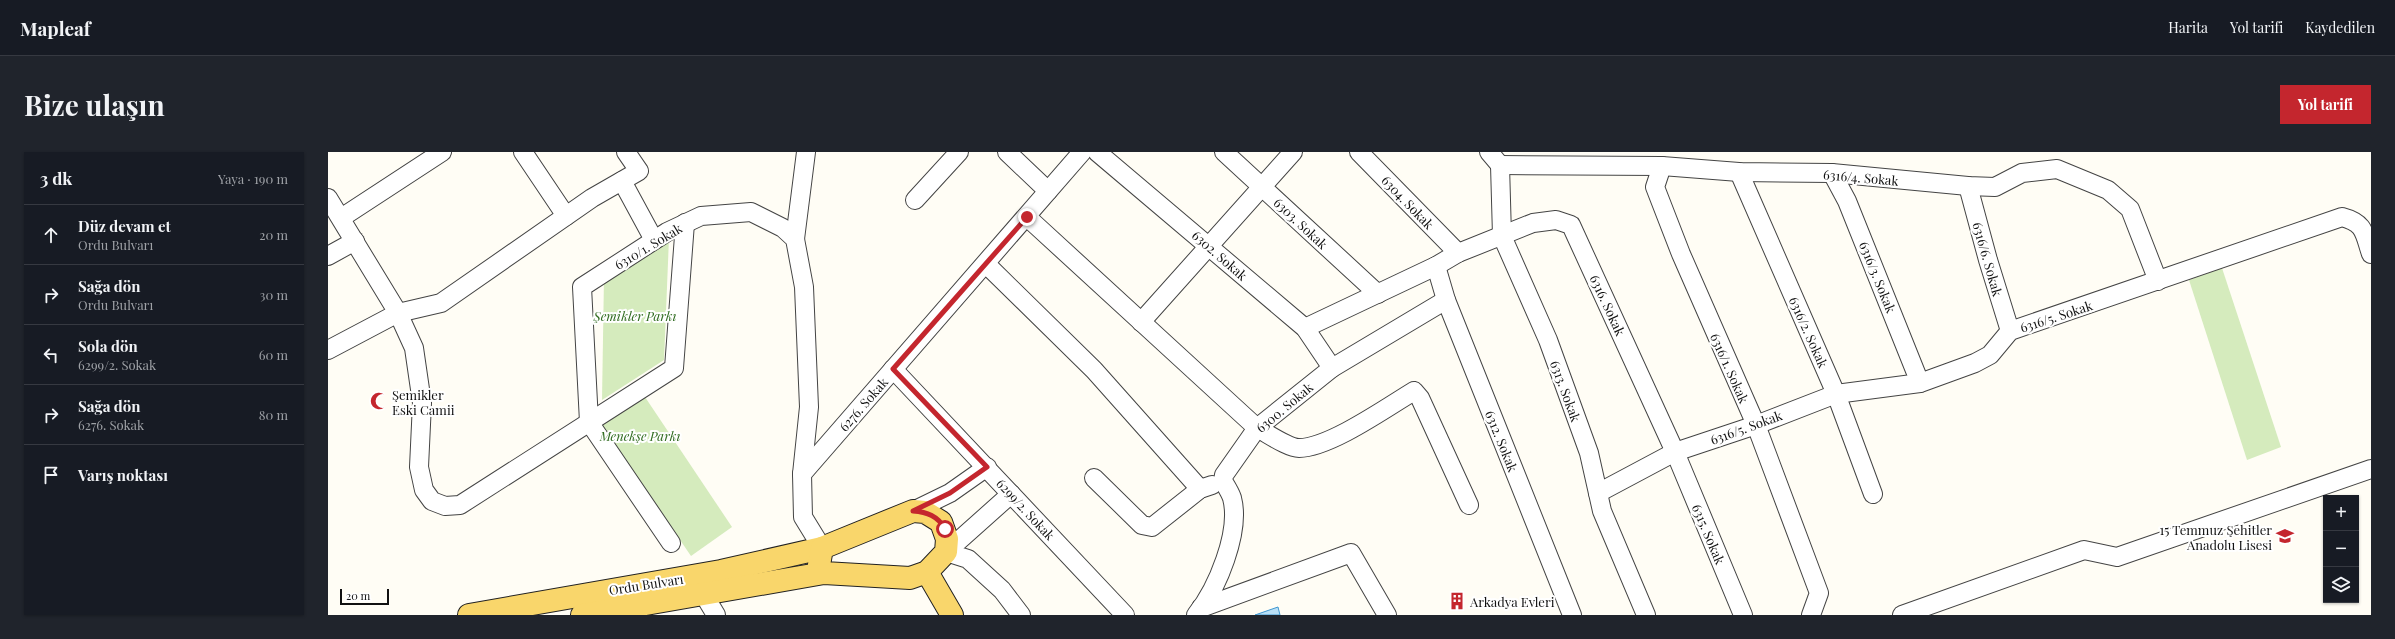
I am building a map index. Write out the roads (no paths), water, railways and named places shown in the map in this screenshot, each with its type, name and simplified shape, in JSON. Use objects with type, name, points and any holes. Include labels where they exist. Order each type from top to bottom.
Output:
[{"type":"main road","name":"Ordu Bulvarı","points":[[469,615],[721,571],[822,548],[913,511]]},
{"type":"main road","points":[[913,511],[925,512],[941,522],[947,539],[946,552]]},
{"type":"main road","points":[[822,548],[819,565],[824,573]]},
{"type":"main road","name":"Ordu Bulvarı","points":[[582,615],[824,573],[910,578],[927,572],[946,552]]},
{"type":"main road","points":[[927,572],[952,615]]},
{"type":"street","points":[[341,218],[442,152]]},
{"type":"street","points":[[523,152],[566,216]]},
{"type":"street","points":[[328,350],[398,313],[441,303],[566,216],[638,172],[626,152]]},
{"type":"street","points":[[806,152],[795,239],[804,287],[809,407],[802,474],[803,517],[822,548]]},
{"type":"street","points":[[915,200],[959,152]]},
{"type":"street","points":[[1007,152],[1048,191]]},
{"type":"street","name":"6276. Sokak","points":[[802,474],[1082,152]]},
{"type":"street","name":"6302. Sokak","points":[[1097,152],[1305,328],[1332,368]]},
{"type":"street","name":"6303. Sokak","points":[[1224,152],[1378,294]]},
{"type":"street","points":[[1141,322],[1293,152]]},
{"type":"street","name":"6304. Sokak","points":[[1359,152],[1458,253]]},
{"type":"street","name":"6316/4. Sokak","points":[[1495,158],[1662,166],[1739,172],[1832,173],[1968,186],[1994,187],[2022,173],[2057,169],[2108,190],[2130,209],[2158,282]]},
{"type":"street","name":"6313. Sokak","points":[[1495,158],[1502,236],[1548,340],[1589,453],[1602,511],[1646,615]]},
{"type":"street","name":"6316/1. Sokak","points":[[1662,166],[1655,186],[1687,268],[1756,425],[1819,593],[1811,615]]},
{"type":"street","name":"6316/2. Sokak","points":[[1739,172],[1836,394],[1873,494]]},
{"type":"street","name":"6316/3. Sokak","points":[[1832,173],[1847,201],[1920,383]]},
{"type":"street","points":[[622,181],[654,240]]},
{"type":"street","name":"6316/6. Sokak","points":[[1968,186],[2010,331]]},
{"type":"street","points":[[328,198],[398,313],[414,348],[422,403],[419,467],[424,490],[432,501],[445,506],[460,505],[674,368],[685,223]]},
{"type":"street","name":"6310/1. Sokak","points":[[589,422],[582,287],[654,240],[701,216],[751,212],[783,228],[795,239]]},
{"type":"street","points":[[1027,217],[1257,428],[1298,448],[1333,439],[1414,391],[1420,398],[1469,505]]},
{"type":"street","name":"6316/5. Sokak","points":[[1598,493],[1675,452],[1756,425],[1836,394],[1920,383],[1990,355],[2010,331],[2158,282],[2342,217],[2356,220],[2363,229],[2371,254]]},
{"type":"street","name":"6316. Sokak","points":[[1305,328],[1436,266],[1458,253],[1533,223],[1556,220],[1571,225],[1675,452]]},
{"type":"street","points":[[328,256],[355,241]]},
{"type":"street","points":[[986,264],[1094,370],[1200,489]]},
{"type":"street","name":"6312. Sokak","points":[[1436,266],[1446,300],[1572,615]]},
{"type":"street","name":"6300. Sokak","points":[[1223,481],[1224,475],[1257,428],[1332,368],[1446,300]]},
{"type":"street","name":"6299/2. Sokak","points":[[893,369],[1125,615]]},
{"type":"street","points":[[589,422],[670,543]]},
{"type":"street","name":"6315. Sokak","points":[[1675,452],[1743,615]]},
{"type":"street","name":"Ordu Bulvarı","points":[[913,511],[950,493],[987,467]]},
{"type":"street","points":[[1902,615],[2084,550],[2117,557],[2371,469]]},
{"type":"street","points":[[1094,478],[1142,525],[1152,527],[1200,489],[1223,481],[1232,497],[1234,518],[1223,569],[1198,612]]},
{"type":"street","name":"Ordu Bulvarı","points":[[946,552],[1011,494]]},
{"type":"street","points":[[946,552],[968,560],[1002,590],[1021,615]]},
{"type":"street","points":[[1198,612],[1351,553],[1388,615]]},
{"type":"street","points":[[704,595],[716,615]]},
{"type":"water","points":[[1278,607],[1280,615],[1255,615]]},
{"type":"place","name":"Şemikler Eski Camii","points":[[379,401]]},
{"type":"place","name":"15 Temmuz Şehitler Anadolu Lisesi","points":[[2285,536]]},
{"type":"place","name":"Arkadya Evleri","points":[[1457,601]]},
{"type":"park label","name":"Şemikler Parkı","points":[[635,315]]},
{"type":"park label","name":"Menekşe Parkı","points":[[640,435]]}]
